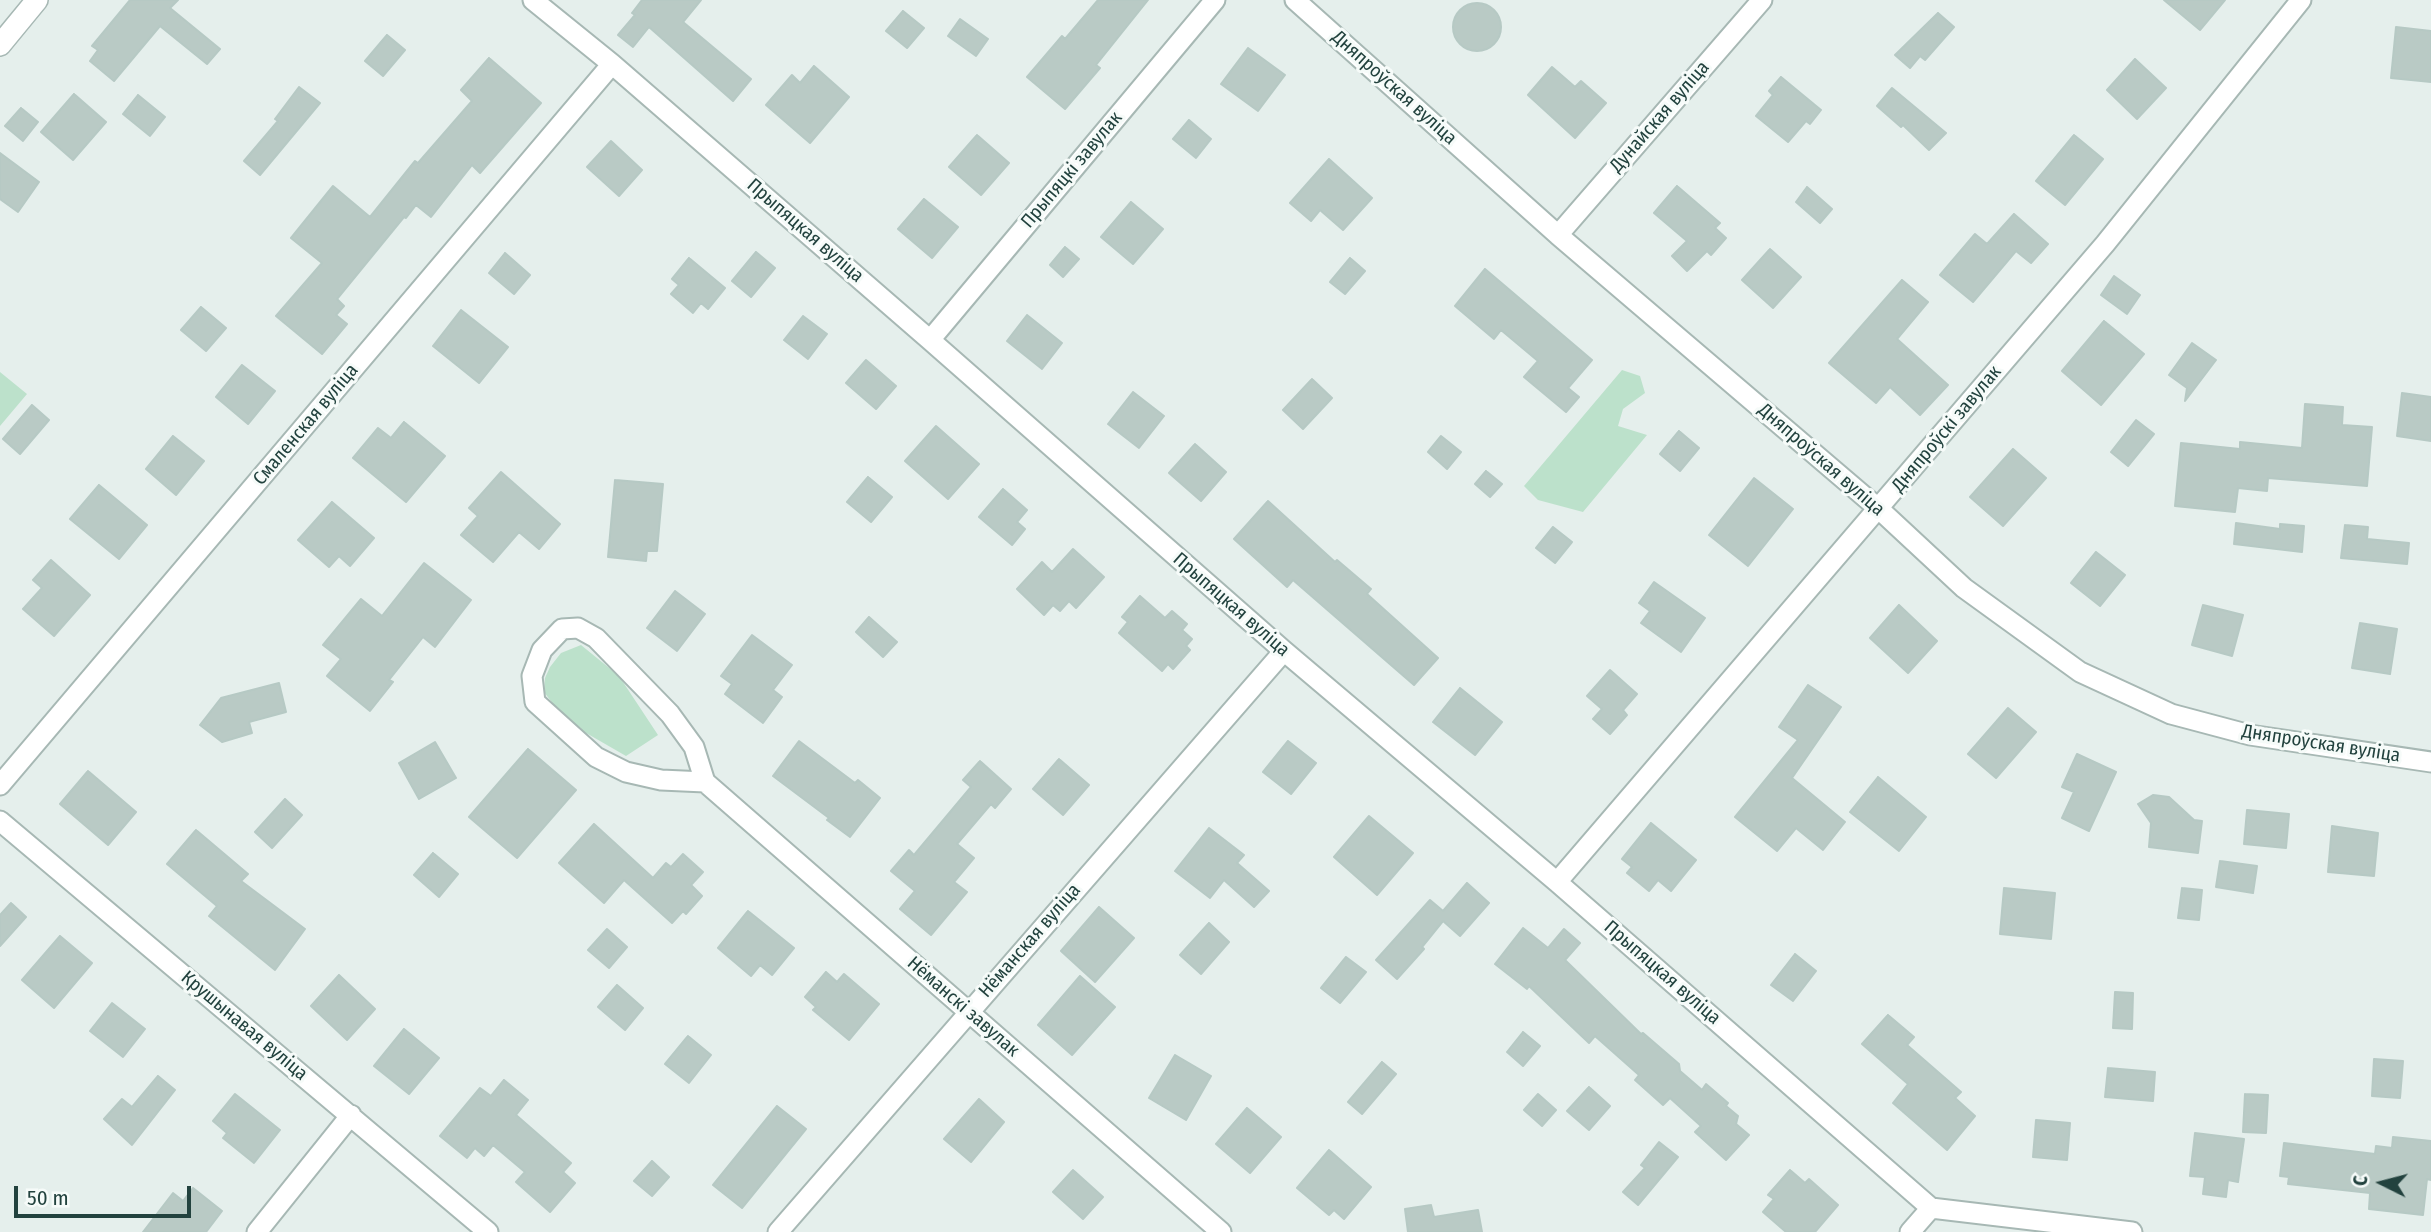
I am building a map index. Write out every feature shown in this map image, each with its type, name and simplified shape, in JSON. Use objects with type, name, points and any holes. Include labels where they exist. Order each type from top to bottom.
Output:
[{"type":"street","points":[[0,45],[37,0]]},
{"type":"street","name":"Прыпяцкая вуліца","points":[[533,0],[612,64],[1284,651],[1557,881],[1931,1208]]},
{"type":"street","name":"Прыпяцкі завулак","points":[[930,340],[1215,0]]},
{"type":"street","name":"Дняпроўская вуліца","points":[[1295,0],[1558,234],[1879,509],[1964,588],[2080,672],[2171,714],[2250,734],[2431,762]]},
{"type":"street","name":"Дунайская вуліца","points":[[1558,234],[1762,0]]},
{"type":"street","name":"Дняпроўскі завулак","points":[[1557,881],[2105,244],[2301,0]]},
{"type":"street","name":"Смаленская вуліца","points":[[0,785],[612,64]]},
{"type":"street","points":[[578,628],[596,638],[670,714],[694,747],[705,782],[661,780],[625,772],[596,757],[535,702],[532,676],[542,650],[562,629],[578,628]]},
{"type":"street","name":"Нёманская вуліца","points":[[778,1232],[1284,651]]},
{"type":"street","name":"Нёманскі завулак","points":[[705,782],[1221,1232]]},
{"type":"street","name":"Крушынавая вуліца","points":[[0,821],[488,1232]]},
{"type":"street","points":[[257,1232],[351,1115]]},
{"type":"street","points":[[1910,1232],[1931,1208],[2132,1232]]},
{"type":"green space","points":[[1622,370],[1640,376],[1645,393],[1623,409],[1618,426],[1647,435],[1583,512],[1538,500],[1524,486]]},
{"type":"green space","points":[[0,372],[27,394],[0,426]]},
{"type":"green space","points":[[581,645],[619,676],[658,735],[626,756],[567,722],[544,692],[545,678],[561,653]]},
{"type":"building","points":[[130,0],[178,0],[170,8],[220,49],[207,64],[160,26],[114,81],[90,61],[98,50],[92,46]]},
{"type":"building","points":[[642,0],[701,0],[683,22],[751,79],[733,101],[649,27],[633,47],[618,35],[635,15],[632,13]]},
{"type":"building","points":[[1098,0],[1148,0],[1096,65],[1100,68],[1065,109],[1027,77],[1062,36],[1065,39]]},
{"type":"building","points":[[2164,0],[2225,0],[2200,30]]},
{"type":"building","points":[[1477,3],[1494,10],[1501,27],[1494,44],[1477,51],[1460,44],[1453,27],[1460,10]]},
{"type":"building","points":[[903,11],[924,28],[907,48],[886,31]]},
{"type":"building","points":[[1938,13],[1954,27],[1925,60],[1920,56],[1910,68],[1895,55]]},
{"type":"building","points":[[960,19],[988,39],[976,56],[948,36]]},
{"type":"building","points":[[2396,27],[2431,31],[2431,82],[2391,78]]},
{"type":"building","points":[[387,35],[405,50],[383,76],[365,61]]},
{"type":"building","points":[[1248,48],[1285,75],[1258,111],[1221,84]]},
{"type":"building","points":[[489,58],[541,103],[480,173],[472,165],[431,217],[416,205],[406,218],[404,217],[337,299],[344,306],[336,315],[347,324],[322,354],[276,316],[322,263],[291,238],[333,186],[370,217],[415,161],[418,163],[472,101],[461,90]]},
{"type":"building","points":[[2135,59],[2166,88],[2137,119],[2107,90]]},
{"type":"building","points":[[814,66],[849,97],[810,143],[766,105],[792,75],[800,83]]},
{"type":"building","points":[[1552,67],[1575,87],[1581,81],[1606,103],[1575,138],[1528,95]]},
{"type":"building","points":[[1781,77],[1821,110],[1810,124],[1806,121],[1788,142],[1756,116],[1773,95],[1769,91]]},
{"type":"building","points":[[299,87],[320,103],[260,175],[244,161],[278,121],[275,119]]},
{"type":"building","points":[[1892,88],[1946,133],[1929,150],[1903,125],[1901,127],[1877,106]]},
{"type":"building","points":[[74,94],[106,122],[73,160],[41,132]]},
{"type":"building","points":[[138,95],[165,117],[150,136],[123,114]]},
{"type":"building","points":[[21,108],[38,122],[23,141],[5,126]]},
{"type":"building","points":[[1189,120],[1211,139],[1196,158],[1173,139]]},
{"type":"building","points":[[977,135],[1009,163],[981,195],[949,167]]},
{"type":"building","points":[[2074,135],[2103,159],[2065,205],[2036,181]]},
{"type":"building","points":[[611,141],[642,170],[619,196],[587,167]]},
{"type":"building","points":[[0,153],[39,182],[18,212],[0,199]]},
{"type":"building","points":[[1329,159],[1372,198],[1343,230],[1320,210],[1311,221],[1290,203]]},
{"type":"building","points":[[1677,186],[1720,223],[1715,228],[1726,238],[1711,255],[1707,251],[1687,271],[1672,256],[1687,241],[1654,213]]},
{"type":"building","points":[[1807,187],[1832,209],[1820,223],[1796,202]]},
{"type":"building","points":[[924,199],[958,227],[932,258],[898,229]]},
{"type":"building","points":[[1131,202],[1163,229],[1133,264],[1101,237]]},
{"type":"building","points":[[2014,214],[2048,244],[2031,263],[2016,251],[1973,302],[1940,275],[1975,234],[1987,244]]},
{"type":"building","points":[[1065,247],[1079,259],[1063,277],[1050,265]]},
{"type":"building","points":[[1770,249],[1801,277],[1773,308],[1742,280]]},
{"type":"building","points":[[756,252],[775,268],[751,297],[732,281]]},
{"type":"building","points":[[505,253],[530,275],[514,294],[489,273]]},
{"type":"building","points":[[689,258],[725,288],[708,309],[701,303],[693,313],[671,294],[679,285],[672,279]]},
{"type":"building","points":[[1350,258],[1365,271],[1345,294],[1330,282]]},
{"type":"building","points":[[1485,269],[1592,360],[1568,388],[1579,397],[1566,412],[1524,377],[1538,361],[1501,330],[1494,339],[1455,306]]},
{"type":"building","points":[[2114,276],[2140,295],[2127,314],[2101,295]]},
{"type":"building","points":[[1902,280],[1928,302],[1897,339],[1948,385],[1920,415],[1890,387],[1876,403],[1829,363]]},
{"type":"building","points":[[201,307],[226,328],[206,351],[181,330]]},
{"type":"building","points":[[461,310],[508,347],[479,383],[433,346]]},
{"type":"building","points":[[1027,315],[1062,343],[1042,369],[1007,341]]},
{"type":"building","points":[[803,316],[827,334],[808,359],[784,340]]},
{"type":"building","points":[[2104,321],[2144,354],[2101,405],[2062,371]]},
{"type":"building","points":[[2192,343],[2216,360],[2185,401],[2187,388],[2169,375]]},
{"type":"building","points":[[866,360],[896,386],[876,409],[846,383]]},
{"type":"building","points":[[242,365],[275,391],[248,424],[216,397]]},
{"type":"building","points":[[1312,379],[1332,398],[1303,429],[1283,410]]},
{"type":"building","points":[[1133,392],[1164,416],[1139,448],[1108,424]]},
{"type":"building","points":[[2402,393],[2431,397],[2431,441],[2397,436]]},
{"type":"building","points":[[2305,404],[2343,407],[2342,425],[2372,427],[2367,486],[2268,478],[2267,491],[2238,488],[2235,512],[2175,506],[2181,443],[2240,449],[2240,442],[2302,448]]},
{"type":"building","points":[[32,405],[49,420],[20,454],[3,439]]},
{"type":"building","points":[[2136,420],[2154,434],[2128,466],[2111,452]]},
{"type":"building","points":[[404,422],[445,456],[406,502],[353,458],[378,428],[391,438]]},
{"type":"building","points":[[936,426],[979,464],[948,499],[905,461]]},
{"type":"building","points":[[1679,431],[1699,448],[1680,471],[1660,454]]},
{"type":"building","points":[[173,436],[204,461],[176,495],[146,469]]},
{"type":"building","points":[[1441,436],[1461,452],[1447,469],[1428,452]]},
{"type":"building","points":[[1195,444],[1226,472],[1201,501],[1169,473]]},
{"type":"building","points":[[2013,449],[2046,478],[2003,526],[1970,497]]},
{"type":"building","points":[[1486,471],[1502,484],[1490,497],[1475,484]]},
{"type":"building","points":[[501,472],[560,524],[539,549],[519,532],[493,562],[461,535],[478,516],[469,508]]},
{"type":"building","points":[[868,477],[892,497],[871,522],[847,502]]},
{"type":"building","points":[[1754,478],[1793,509],[1748,566],[1709,535]]},
{"type":"building","points":[[615,480],[663,484],[657,551],[647,551],[646,561],[608,557]]},
{"type":"building","points":[[99,485],[147,525],[119,559],[70,519]]},
{"type":"building","points":[[1003,489],[1027,510],[1017,522],[1025,529],[1012,545],[979,517]]},
{"type":"building","points":[[1268,501],[1335,562],[1337,560],[1371,589],[1367,594],[1438,658],[1414,685],[1293,580],[1287,587],[1234,539]]},
{"type":"building","points":[[332,502],[374,538],[350,566],[339,556],[329,567],[298,540]]},
{"type":"building","points":[[2236,523],[2280,529],[2280,524],[2304,526],[2302,552],[2234,544]]},
{"type":"building","points":[[2345,525],[2368,527],[2367,539],[2409,543],[2407,564],[2341,558]]},
{"type":"building","points":[[1553,527],[1572,542],[1555,563],[1536,548]]},
{"type":"building","points":[[1073,549],[1104,577],[1076,608],[1069,601],[1060,611],[1053,605],[1044,615],[1017,589],[1042,562],[1052,572]]},
{"type":"building","points":[[2096,552],[2125,575],[2100,606],[2071,583]]},
{"type":"building","points":[[51,560],[90,595],[54,636],[23,609],[42,588],[33,580]]},
{"type":"building","points":[[424,563],[471,600],[435,647],[423,637],[389,680],[393,682],[370,711],[327,676],[341,659],[323,645],[361,599],[382,616]]},
{"type":"building","points":[[1654,582],[1705,618],[1681,652],[1641,623],[1650,611],[1639,603]]},
{"type":"building","points":[[675,591],[705,614],[677,651],[647,628]]},
{"type":"building","points":[[1140,596],[1165,618],[1172,611],[1187,624],[1182,630],[1192,639],[1186,646],[1190,650],[1173,669],[1168,664],[1162,671],[1119,633],[1128,622],[1122,617]]},
{"type":"building","points":[[1899,605],[1937,641],[1908,673],[1870,638]]},
{"type":"building","points":[[2203,605],[2243,615],[2232,656],[2192,645]]},
{"type":"building","points":[[869,617],[897,642],[883,657],[856,632]]},
{"type":"building","points":[[2360,623],[2397,629],[2390,674],[2352,668]]},
{"type":"building","points":[[752,635],[792,665],[773,690],[782,697],[763,723],[725,694],[732,684],[721,676]]},
{"type":"building","points":[[1610,670],[1637,694],[1623,710],[1627,715],[1610,734],[1593,719],[1602,709],[1587,696]]},
{"type":"building","points":[[279,683],[286,712],[249,722],[252,733],[222,742],[200,725],[221,698]]},
{"type":"building","points":[[1808,685],[1841,707],[1792,778],[1845,822],[1823,850],[1796,828],[1777,851],[1735,817],[1798,740],[1779,727]]},
{"type":"building","points":[[1460,688],[1502,722],[1475,755],[1433,722]]},
{"type":"building","points":[[2008,708],[2036,732],[1996,778],[1968,754]]},
{"type":"building","points":[[799,741],[855,783],[858,780],[880,798],[850,837],[773,776]]},
{"type":"building","points":[[1288,741],[1316,763],[1291,794],[1263,772]]},
{"type":"building","points":[[435,742],[456,778],[419,799],[399,763]]},
{"type":"building","points":[[528,749],[576,790],[517,858],[469,817]]},
{"type":"building","points":[[2077,754],[2116,772],[2089,831],[2062,818],[2074,792],[2062,787]]},
{"type":"building","points":[[1059,759],[1089,785],[1063,815],[1033,789]]},
{"type":"building","points":[[980,761],[1011,789],[995,808],[991,804],[957,844],[974,858],[954,882],[967,892],[931,935],[900,909],[915,891],[891,871],[909,850],[914,855],[971,787],[963,780]]},
{"type":"building","points":[[88,771],[136,812],[108,845],[60,804]]},
{"type":"building","points":[[1878,777],[1926,817],[1899,851],[1850,812]]},
{"type":"building","points":[[2153,795],[2169,797],[2194,820],[2202,821],[2198,853],[2149,847],[2151,823],[2138,804]]},
{"type":"building","points":[[285,799],[302,815],[272,848],[255,832]]},
{"type":"building","points":[[2247,810],[2289,814],[2286,848],[2244,844]]},
{"type":"building","points":[[1369,816],[1413,853],[1377,895],[1334,857]]},
{"type":"building","points":[[1651,823],[1696,860],[1671,891],[1658,880],[1649,891],[1627,873],[1632,867],[1622,859]]},
{"type":"building","points":[[594,824],[653,878],[666,863],[671,867],[683,854],[703,872],[691,885],[702,896],[686,914],[683,911],[672,923],[624,880],[604,903],[559,863]]},
{"type":"building","points":[[2332,826],[2378,833],[2374,876],[2328,872]]},
{"type":"building","points":[[1209,828],[1244,855],[1237,863],[1269,891],[1254,907],[1224,880],[1210,898],[1175,871]]},
{"type":"building","points":[[196,830],[248,874],[241,881],[305,929],[275,970],[209,916],[217,906],[167,864]]},
{"type":"building","points":[[433,853],[458,874],[439,897],[414,875]]},
{"type":"building","points":[[2220,861],[2257,866],[2253,893],[2216,887]]},
{"type":"building","points":[[1467,883],[1489,903],[1460,936],[1443,921],[1422,947],[1424,949],[1397,979],[1376,960],[1430,900],[1443,911]]},
{"type":"building","points":[[2004,888],[2055,893],[2051,939],[2000,934]]},
{"type":"building","points":[[2182,888],[2202,890],[2199,920],[2178,918]]},
{"type":"building","points":[[11,903],[26,917],[0,946],[0,915]]},
{"type":"building","points":[[1099,907],[1134,938],[1095,982],[1061,951]]},
{"type":"building","points":[[748,911],[794,948],[772,975],[760,965],[751,976],[718,948]]},
{"type":"building","points":[[1209,923],[1229,942],[1201,974],[1180,955]]},
{"type":"building","points":[[1523,928],[1548,948],[1564,929],[1580,943],[1565,960],[1641,1034],[1679,1064],[1680,1071],[1702,1090],[1706,1084],[1728,1103],[1726,1106],[1738,1116],[1736,1124],[1749,1135],[1726,1160],[1695,1132],[1701,1126],[1670,1098],[1663,1105],[1635,1080],[1639,1075],[1595,1036],[1589,1043],[1529,986],[1527,989],[1495,964]]},
{"type":"building","points":[[607,929],[627,947],[609,968],[588,950]]},
{"type":"building","points":[[60,936],[92,963],[54,1008],[22,980]]},
{"type":"building","points":[[1795,954],[1816,971],[1793,1001],[1771,985]]},
{"type":"building","points":[[1346,957],[1366,972],[1340,1003],[1321,988]]},
{"type":"building","points":[[826,972],[837,982],[844,974],[879,1004],[849,1040],[813,1010],[816,1007],[805,997]]},
{"type":"building","points":[[339,975],[375,1009],[347,1040],[311,1006]]},
{"type":"building","points":[[1080,976],[1115,1007],[1072,1055],[1038,1025]]},
{"type":"building","points":[[617,985],[643,1008],[625,1030],[598,1007]]},
{"type":"building","points":[[2115,992],[2133,993],[2132,1029],[2113,1028]]},
{"type":"building","points":[[112,1003],[145,1029],[123,1057],[90,1031]]},
{"type":"building","points":[[1888,1015],[1914,1037],[1907,1045],[1961,1092],[1955,1098],[1975,1116],[1947,1150],[1893,1103],[1908,1084],[1862,1044]]},
{"type":"building","points":[[404,1029],[439,1058],[409,1094],[374,1066]]},
{"type":"building","points":[[1523,1032],[1540,1046],[1523,1066],[1507,1052]]},
{"type":"building","points":[[688,1036],[711,1055],[689,1083],[665,1064]]},
{"type":"building","points":[[1175,1055],[1211,1076],[1186,1120],[1149,1098]]},
{"type":"building","points":[[2374,1059],[2403,1061],[2400,1098],[2372,1096]]},
{"type":"building","points":[[1382,1062],[1396,1074],[1362,1114],[1348,1102]]},
{"type":"building","points":[[2108,1068],[2155,1072],[2153,1101],[2105,1097]]},
{"type":"building","points":[[158,1076],[175,1090],[132,1145],[104,1119],[122,1099],[132,1107]]},
{"type":"building","points":[[504,1080],[528,1100],[516,1115],[571,1163],[563,1172],[575,1183],[550,1212],[516,1182],[525,1172],[493,1145],[484,1156],[475,1148],[467,1158],[440,1136],[480,1088],[491,1096]]},
{"type":"building","points":[[1589,1087],[1610,1106],[1589,1130],[1567,1111]]},
{"type":"building","points":[[235,1094],[280,1130],[254,1163],[223,1138],[227,1133],[213,1121]]},
{"type":"building","points":[[1538,1094],[1556,1110],[1542,1126],[1524,1110]]},
{"type":"building","points":[[2245,1094],[2268,1095],[2266,1133],[2243,1132]]},
{"type":"building","points":[[979,1099],[1004,1122],[971,1162],[944,1139]]},
{"type":"building","points":[[777,1106],[806,1129],[742,1208],[713,1185]]},
{"type":"building","points":[[1247,1108],[1281,1137],[1250,1173],[1216,1144]]},
{"type":"building","points":[[2036,1120],[2070,1123],[2067,1160],[2033,1157]]},
{"type":"building","points":[[2195,1133],[2244,1139],[2238,1182],[2228,1180],[2226,1197],[2203,1194],[2205,1177],[2190,1176]]},
{"type":"building","points":[[2393,1137],[2431,1141],[2431,1180],[2427,1179],[2423,1215],[2369,1209],[2370,1193],[2288,1184],[2289,1177],[2280,1176],[2284,1143],[2375,1154],[2376,1146],[2392,1148]]},
{"type":"building","points":[[1659,1142],[1678,1157],[1638,1205],[1623,1192],[1645,1168],[1641,1165]]},
{"type":"building","points":[[1329,1150],[1371,1187],[1344,1219],[1334,1210],[1329,1215],[1297,1188]]},
{"type":"building","points":[[652,1161],[669,1177],[652,1196],[634,1181]]},
{"type":"building","points":[[1073,1170],[1103,1197],[1083,1219],[1053,1192]]},
{"type":"building","points":[[1790,1170],[1805,1183],[1809,1179],[1838,1205],[1815,1232],[1786,1232],[1763,1212],[1774,1199],[1768,1195]]},
{"type":"building","points":[[193,1188],[222,1211],[206,1232],[143,1232],[173,1193],[183,1201]]},
{"type":"building","points":[[1431,1205],[1434,1217],[1478,1210],[1482,1232],[1408,1232],[1405,1209]]}]
